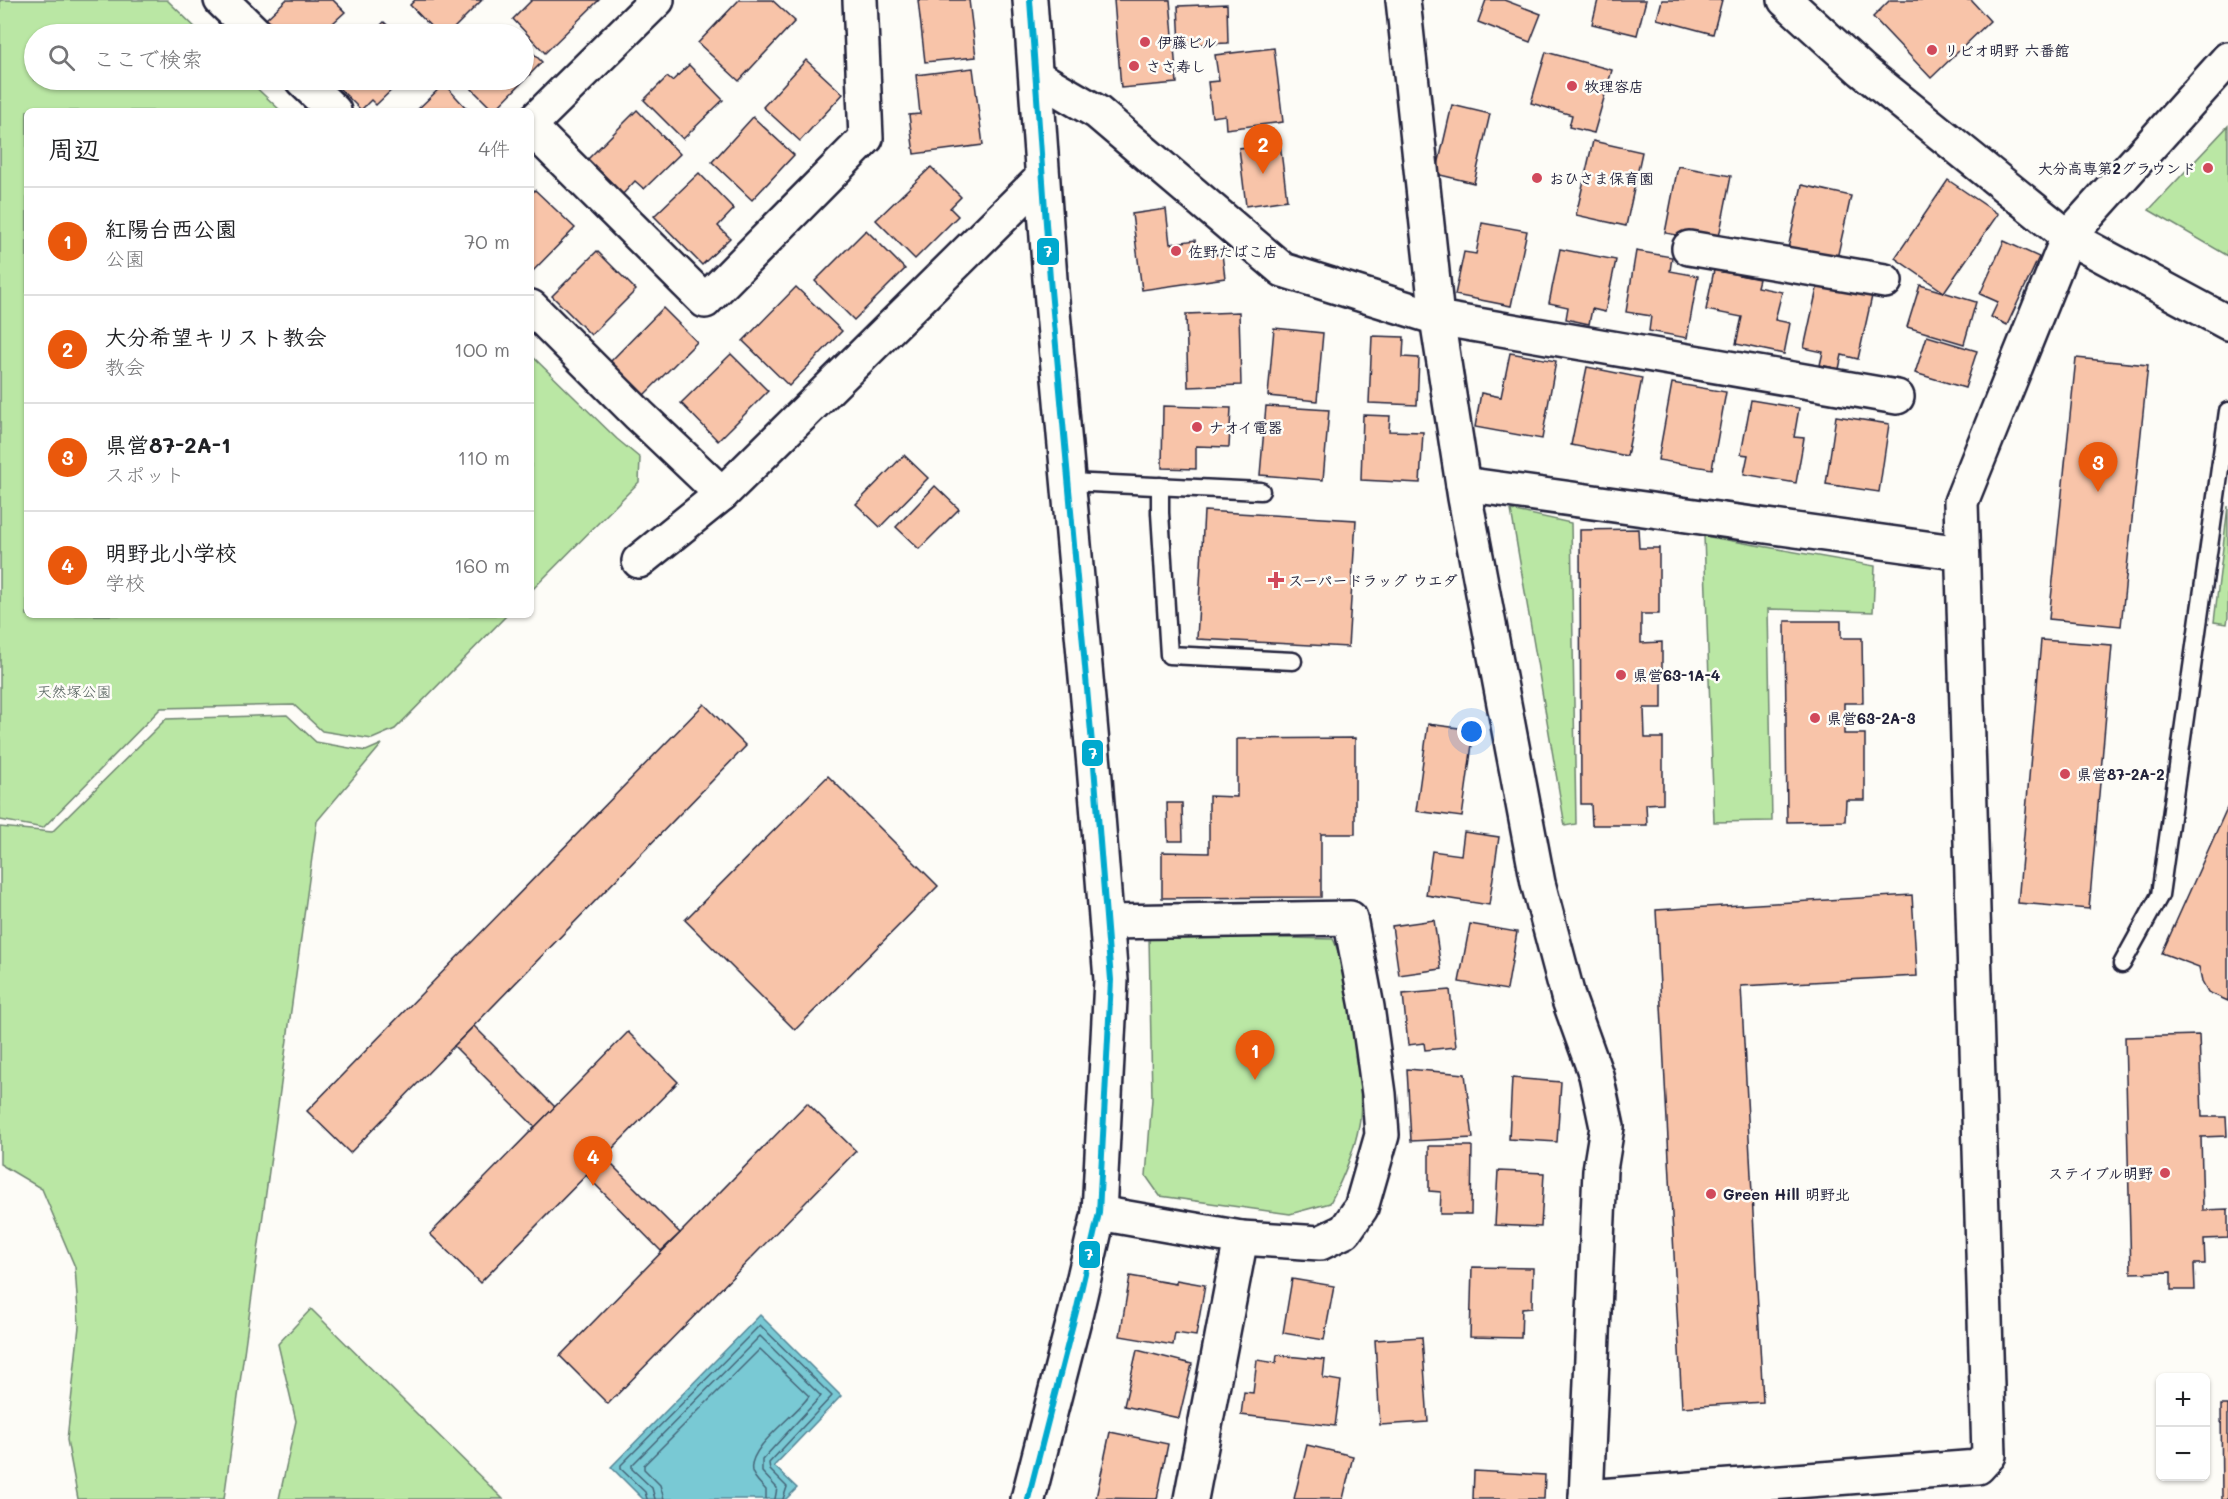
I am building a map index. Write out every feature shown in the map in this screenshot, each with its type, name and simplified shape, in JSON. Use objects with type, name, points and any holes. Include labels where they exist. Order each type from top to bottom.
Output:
[{"type":"street","points":[[221,0],[246,24]]},
{"type":"street","points":[[534,123],[657,0]]},
{"type":"street","points":[[534,129],[705,301],[866,138],[860,0]]},
{"type":"street","points":[[1028,1499],[1099,1213],[1111,980],[1070,482],[1042,178],[1030,0]]},
{"type":"street","points":[[1403,0],[1437,318],[1463,484],[1538,883],[1569,1000],[1596,1075],[1607,1127],[1600,1170],[1586,1498],[1978,1467],[1989,1455],[1961,502],[2068,237],[2228,59]]},
{"type":"street","points":[[1785,0],[1862,70],[2068,237],[2228,323]]},
{"type":"street","points":[[1036,76],[1097,112],[1283,270],[1437,318],[1898,397]]},
{"type":"street","points":[[312,90],[331,108]]},
{"type":"street","points":[[639,561],[722,494],[1042,178]]},
{"type":"street","points":[[1689,248],[1885,281]]},
{"type":"street","points":[[534,310],[722,494]]},
{"type":"street","points":[[1463,484],[1962,553]]},
{"type":"street","points":[[1099,1213],[1241,1238],[1320,1243],[1346,1231],[1361,1208],[1382,1135],[1367,1007],[1350,918],[1107,922]]},
{"type":"street","points":[[1191,1499],[1241,1238]]},
{"type":"lane","points":[[2122,964],[2160,895],[2228,411]]},
{"type":"lane","points":[[1070,482],[1261,491]]},
{"type":"lane","points":[[1160,486],[1169,655],[1293,661]]},
{"type":"green space","name":"天然塚公園","points":[[0,0],[167,0],[192,24],[24,24],[24,90],[259,90],[278,108],[24,108],[24,618],[504,618],[395,729],[372,739],[322,731],[294,705],[161,708],[43,828],[0,820]]},
{"type":"green space","name":"大分高専第2グラウンド","points":[[2228,126],[2228,256],[2149,210]]},
{"type":"green space","points":[[534,358],[617,439],[640,458],[639,482],[534,588]]},
{"type":"green space","points":[[2228,506],[2228,617],[2227,624],[2214,622]]},
{"type":"green space","points":[[1511,510],[1571,523],[1576,824],[1565,826]]},
{"type":"green space","points":[[1704,536],[1875,566],[1873,612],[1768,609],[1772,821],[1714,822]]},
{"type":"green space","points":[[287,715],[316,742],[366,751],[382,744],[317,821],[224,1499],[78,1499],[67,1440],[79,1326],[75,1267],[42,1189],[0,1164],[0,827],[52,832],[166,719]]},
{"type":"green space","points":[[1149,935],[1333,939],[1339,954],[1350,1002],[1358,1060],[1361,1109],[1351,1155],[1330,1203],[1290,1214],[1160,1196],[1146,1176],[1152,1099]]},
{"type":"green space","points":[[311,1309],[503,1499],[279,1499],[296,1421],[278,1344]]},
{"type":"water","points":[[760,1315],[841,1396],[774,1466],[797,1488],[786,1499],[643,1499],[611,1467]]},
{"type":"building","points":[[286,0],[333,0],[345,12],[332,24],[271,24],[266,19]]},
{"type":"building","points":[[415,0],[482,0],[458,24],[428,24],[410,5]]},
{"type":"building","points":[[532,0],[599,0],[545,53],[534,41],[534,24],[518,24],[513,19]]},
{"type":"building","points":[[739,0],[772,0],[795,21],[739,81],[698,43]]},
{"type":"building","points":[[918,0],[969,0],[976,57],[925,62]]},
{"type":"building","name":"伊藤ビル","points":[[1114,0],[1170,0],[1177,83],[1121,88]]},
{"type":"building","points":[[1486,0],[1504,0],[1541,14],[1530,42],[1478,22]]},
{"type":"building","points":[[1598,0],[1646,0],[1637,35],[1592,24]]},
{"type":"building","points":[[1662,0],[1722,0],[1713,34],[1657,19]]},
{"type":"building","name":"リビオ明野 六番館","points":[[1890,0],[1971,0],[1990,21],[1931,78],[1873,17]]},
{"type":"building","points":[[1227,4],[1228,43],[1180,45],[1178,6]]},
{"type":"building","points":[[1274,48],[1283,122],[1226,129],[1225,115],[1212,117],[1208,82],[1219,81],[1215,55]]},
{"type":"building","name":"牧理容店","points":[[1546,52],[1612,70],[1594,133],[1569,127],[1572,115],[1531,103]]},
{"type":"building","points":[[534,54],[542,62],[534,70]]},
{"type":"building","points":[[806,60],[843,94],[800,141],[763,107]]},
{"type":"building","points":[[689,65],[723,100],[683,139],[644,100],[667,77],[672,81]]},
{"type":"building","points":[[973,68],[983,145],[914,154],[909,115],[920,114],[916,75]]},
{"type":"building","points":[[341,90],[392,90],[376,105],[371,100],[363,108],[359,108]]},
{"type":"building","points":[[438,90],[450,90],[466,108],[419,108]]},
{"type":"building","points":[[473,90],[515,90],[497,108],[491,108]]},
{"type":"building","points":[[1452,105],[1490,114],[1474,183],[1436,174]]},
{"type":"building","points":[[637,110],[680,154],[644,189],[635,181],[622,195],[587,160]]},
{"type":"building","points":[[753,117],[794,155],[752,200],[712,162]]},
{"type":"building","points":[[1593,141],[1642,152],[1626,226],[1576,215]]},
{"type":"building","points":[[1280,143],[1287,200],[1246,206],[1239,148]]},
{"type":"building","points":[[1678,166],[1731,176],[1718,242],[1665,233]]},
{"type":"building","points":[[931,167],[961,197],[950,208],[958,216],[915,259],[876,220]]},
{"type":"building","points":[[699,173],[734,209],[718,226],[730,238],[702,265],[654,216]]},
{"type":"building","points":[[1948,180],[1998,214],[1944,292],[1895,258]]},
{"type":"building","points":[[1802,185],[1851,196],[1836,263],[1787,253]]},
{"type":"building","points":[[534,191],[575,228],[534,270]]},
{"type":"building","name":"佐野たばこ店","points":[[1166,209],[1170,244],[1195,240],[1196,248],[1215,245],[1216,255],[1222,254],[1225,278],[1142,290],[1132,214]]},
{"type":"building","points":[[1482,223],[1527,231],[1511,306],[1455,295],[1464,252],[1476,254]]},
{"type":"building","points":[[866,230],[905,269],[854,320],[815,281]]},
{"type":"building","points":[[2004,241],[2039,257],[2007,325],[1991,317],[1998,302],[1980,294]]},
{"type":"building","points":[[1560,249],[1616,260],[1605,312],[1592,309],[1589,324],[1566,319],[1568,307],[1549,303]]},
{"type":"building","points":[[597,251],[636,290],[591,335],[552,296]]},
{"type":"building","points":[[1636,251],[1672,257],[1670,271],[1698,276],[1687,338],[1649,331],[1651,316],[1626,312]]},
{"type":"building","points":[[1714,270],[1759,279],[1757,287],[1782,292],[1775,320],[1790,323],[1784,354],[1736,344],[1742,317],[1706,310]]},
{"type":"building","points":[[1818,284],[1872,296],[1858,359],[1842,355],[1839,369],[1820,365],[1823,352],[1804,348]]},
{"type":"building","points":[[1920,285],[1976,302],[1964,344],[1907,327]]},
{"type":"building","points":[[796,287],[842,331],[789,386],[743,341]]},
{"type":"building","points":[[663,308],[697,342],[643,396],[610,362]]},
{"type":"building","points":[[1239,312],[1241,385],[1188,387],[1186,314]]},
{"type":"building","points":[[1274,328],[1323,333],[1317,401],[1268,396]]},
{"type":"building","points":[[1372,336],[1404,337],[1403,357],[1419,358],[1417,405],[1369,403]]},
{"type":"building","points":[[1927,336],[1977,351],[1965,388],[1915,373]]},
{"type":"building","points":[[1510,353],[1556,361],[1542,439],[1475,427],[1481,393],[1501,397]]},
{"type":"building","points":[[731,354],[768,391],[718,441],[681,403]]},
{"type":"building","points":[[2076,358],[2148,365],[2121,626],[2049,619]]},
{"type":"building","points":[[1587,367],[1642,378],[1627,456],[1571,445]]},
{"type":"building","points":[[1672,383],[1726,392],[1712,469],[1658,460]]},
{"type":"building","points":[[1751,400],[1799,408],[1794,437],[1804,438],[1796,483],[1744,474],[1748,455],[1741,454]]},
{"type":"building","name":"ナオイ電器","points":[[1163,406],[1231,408],[1229,447],[1196,446],[1196,469],[1162,468]]},
{"type":"building","points":[[1266,406],[1329,410],[1323,480],[1260,475]]},
{"type":"building","points":[[1363,415],[1390,416],[1389,431],[1423,432],[1420,483],[1361,480]]},
{"type":"building","points":[[1836,416],[1889,424],[1879,492],[1826,484]]},
{"type":"building","points":[[904,455],[928,478],[880,527],[856,504]]},
{"type":"building","points":[[935,486],[959,509],[919,549],[896,527]]},
{"type":"building","name":"スーパードラッグ ウエダ","points":[[1204,511],[1356,520],[1348,647],[1197,639]]},
{"type":"building","name":"県営63-1A-4","points":[[1638,529],[1639,548],[1659,548],[1659,614],[1641,614],[1641,643],[1662,642],[1662,708],[1644,708],[1645,738],[1663,738],[1663,803],[1646,804],[1647,825],[1592,825],[1591,804],[1581,804],[1580,530]]},
{"type":"building","name":"県営63-2A-3","points":[[1785,621],[1841,621],[1841,638],[1862,638],[1863,703],[1844,703],[1844,734],[1865,734],[1865,800],[1846,800],[1845,821],[1787,822]]},
{"type":"building","name":"県営87-2A-2","points":[[2041,640],[2112,645],[2089,909],[2018,903]]},
{"type":"building","points":[[704,704],[746,746],[350,1153],[307,1111]]},
{"type":"building","points":[[1428,724],[1474,730],[1462,817],[1416,811]]},
{"type":"building","points":[[1355,738],[1355,834],[1321,834],[1321,897],[1162,898],[1162,852],[1209,853],[1209,796],[1237,797],[1237,739]]},
{"type":"building","points":[[828,776],[938,886],[795,1030],[685,920]]},
{"type":"building","points":[[1167,803],[1182,803],[1183,841],[1168,841]]},
{"type":"building","points":[[2227,808],[2228,1001],[2208,992],[2202,981],[2199,967],[2162,953]]},
{"type":"building","points":[[1464,832],[1499,837],[1489,905],[1426,895],[1432,851],[1461,855]]},
{"type":"building","name":"Green Hill 明野北","points":[[1912,895],[1917,976],[1741,986],[1763,1402],[1682,1407],[1656,910]]},
{"type":"building","points":[[1434,920],[1441,969],[1399,975],[1392,926]]},
{"type":"building","points":[[1470,924],[1517,932],[1507,990],[1459,982]]},
{"type":"building","points":[[1450,990],[1456,1047],[1425,1050],[1424,1043],[1408,1045],[1403,994]]},
{"type":"building","points":[[474,1026],[555,1107],[535,1127],[454,1046]]},
{"type":"building","points":[[628,1032],[678,1082],[480,1283],[430,1234]]},
{"type":"building","name":"ステイブル明野","points":[[2199,1035],[2202,1117],[2226,1117],[2227,1136],[2201,1137],[2203,1210],[2228,1209],[2228,1238],[2204,1239],[2205,1264],[2194,1264],[2195,1290],[2171,1290],[2171,1272],[2131,1273],[2125,1037]]},
{"type":"building","points":[[1407,1069],[1465,1074],[1473,1138],[1411,1141]]},
{"type":"building","points":[[1512,1078],[1561,1082],[1557,1142],[1509,1139]]},
{"type":"building","points":[[807,1103],[856,1151],[608,1404],[560,1356]]},
{"type":"building","points":[[1429,1146],[1472,1146],[1471,1214],[1440,1214],[1441,1192],[1429,1191]]},
{"type":"building","points":[[604,1157],[680,1233],[661,1251],[586,1175]]},
{"type":"building","points":[[1498,1171],[1544,1173],[1541,1227],[1495,1225]]},
{"type":"building","points":[[1472,1267],[1533,1268],[1532,1308],[1522,1309],[1521,1338],[1470,1337]]},
{"type":"building","points":[[1130,1276],[1176,1284],[1176,1280],[1205,1285],[1196,1336],[1175,1333],[1173,1345],[1120,1336]]},
{"type":"building","points":[[1292,1279],[1334,1286],[1324,1340],[1283,1333]]},
{"type":"building","points":[[1422,1337],[1428,1422],[1380,1425],[1375,1340]]},
{"type":"building","points":[[1137,1350],[1192,1364],[1179,1418],[1124,1406]]},
{"type":"building","points":[[1277,1355],[1325,1360],[1323,1378],[1341,1381],[1335,1426],[1241,1415],[1244,1392],[1253,1393],[1257,1360],[1276,1363]]},
{"type":"building","points":[[2221,1405],[2228,1405],[2228,1499],[2222,1499]]},
{"type":"building","points":[[1110,1432],[1168,1444],[1157,1499],[1096,1498]]},
{"type":"building","points":[[1307,1445],[1353,1456],[1343,1499],[1294,1499]]},
{"type":"building","points":[[1474,1471],[1545,1475],[1544,1499],[1473,1499]]},
{"type":"transit line","name":"7","points":[[1028,1499],[1099,1213],[1111,980],[1050,279],[1030,0]]},
{"type":"place","name":"伊藤ビル","points":[[1145,42]]},
{"type":"place","name":"リビオ明野 六番館","points":[[1932,50]]},
{"type":"place","name":"ささ寿し","points":[[1134,66]]},
{"type":"place","name":"牧理容店","points":[[1572,86]]},
{"type":"place","name":"大分高専第2グラウンド","points":[[2208,168]]},
{"type":"place","name":"大分希望キリスト教会","points":[[1263,174]]},
{"type":"place","name":"おひさま保育園","points":[[1537,178]]},
{"type":"place","name":"佐野たばこ店","points":[[1176,251]]},
{"type":"place","name":"ナオイ電器","points":[[1197,427]]},
{"type":"place","name":"県営87-2A-1","points":[[2098,492]]},
{"type":"place","name":"スーパードラッグ ウエダ","points":[[1276,580]]},
{"type":"place","name":"県営63-1A-4","points":[[1621,675]]},
{"type":"place","name":"県営63-2A-3","points":[[1815,718]]},
{"type":"place","name":"県営87-2A-2","points":[[2065,774]]},
{"type":"place","name":"紅陽台西公園","points":[[1255,1080]]},
{"type":"place","name":"ステイブル明野","points":[[2165,1173]]},
{"type":"place","name":"明野北小学校","points":[[593,1186]]},
{"type":"place","name":"Green Hill 明野北","points":[[1711,1194]]}]
